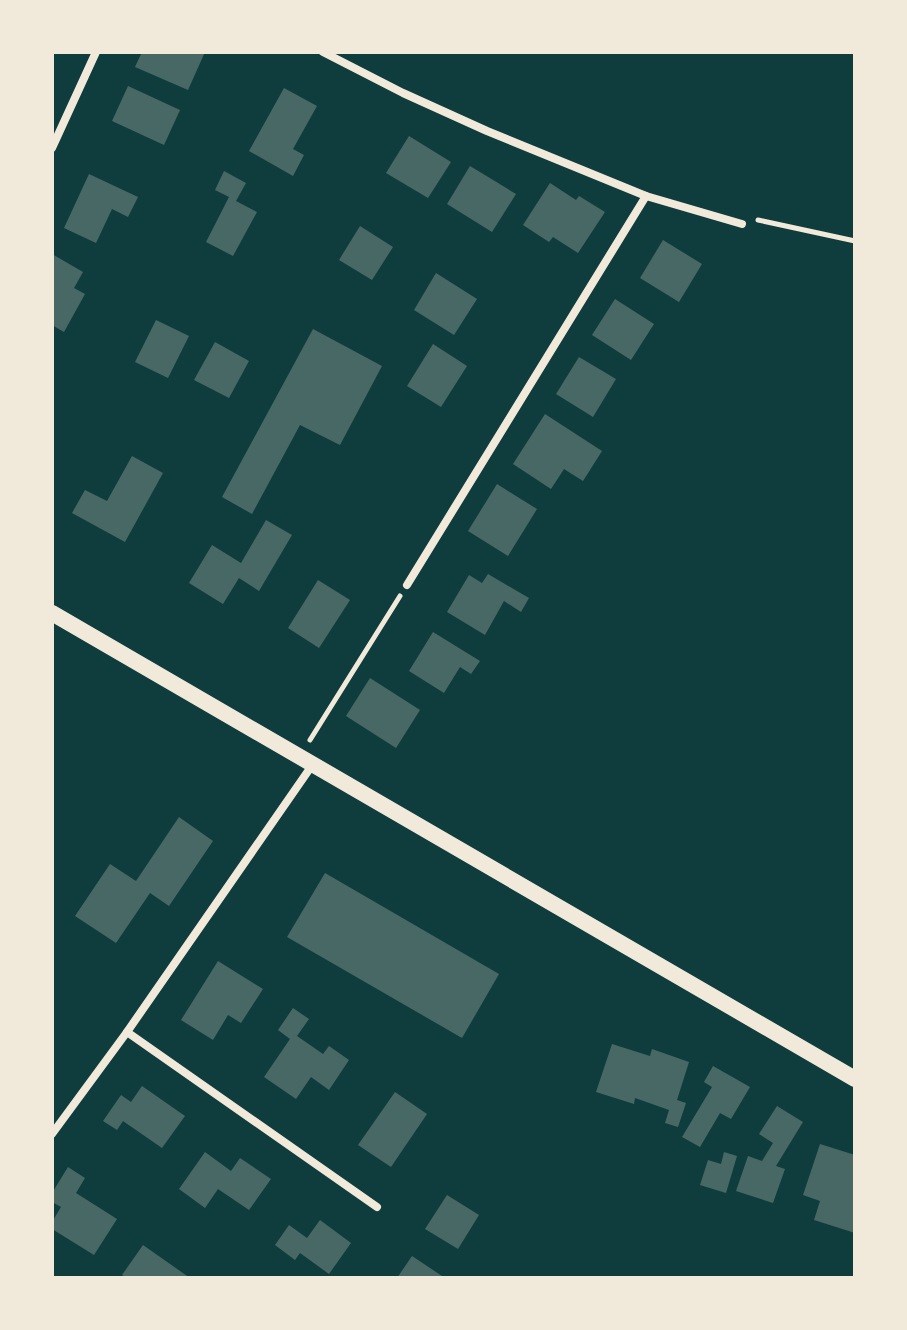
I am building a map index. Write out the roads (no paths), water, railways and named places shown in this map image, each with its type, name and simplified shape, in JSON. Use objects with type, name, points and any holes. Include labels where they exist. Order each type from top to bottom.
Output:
[{"type":"main road","points":[[52,613],[855,1079]]},
{"type":"street","points":[[52,148],[96,52]]},
{"type":"street","points":[[323,52],[417,100],[646,196],[742,224]]},
{"type":"street","points":[[407,585],[646,196]]},
{"type":"street","points":[[52,1134],[127,1032],[313,764]]},
{"type":"street","points":[[127,1032],[377,1207]]}]
